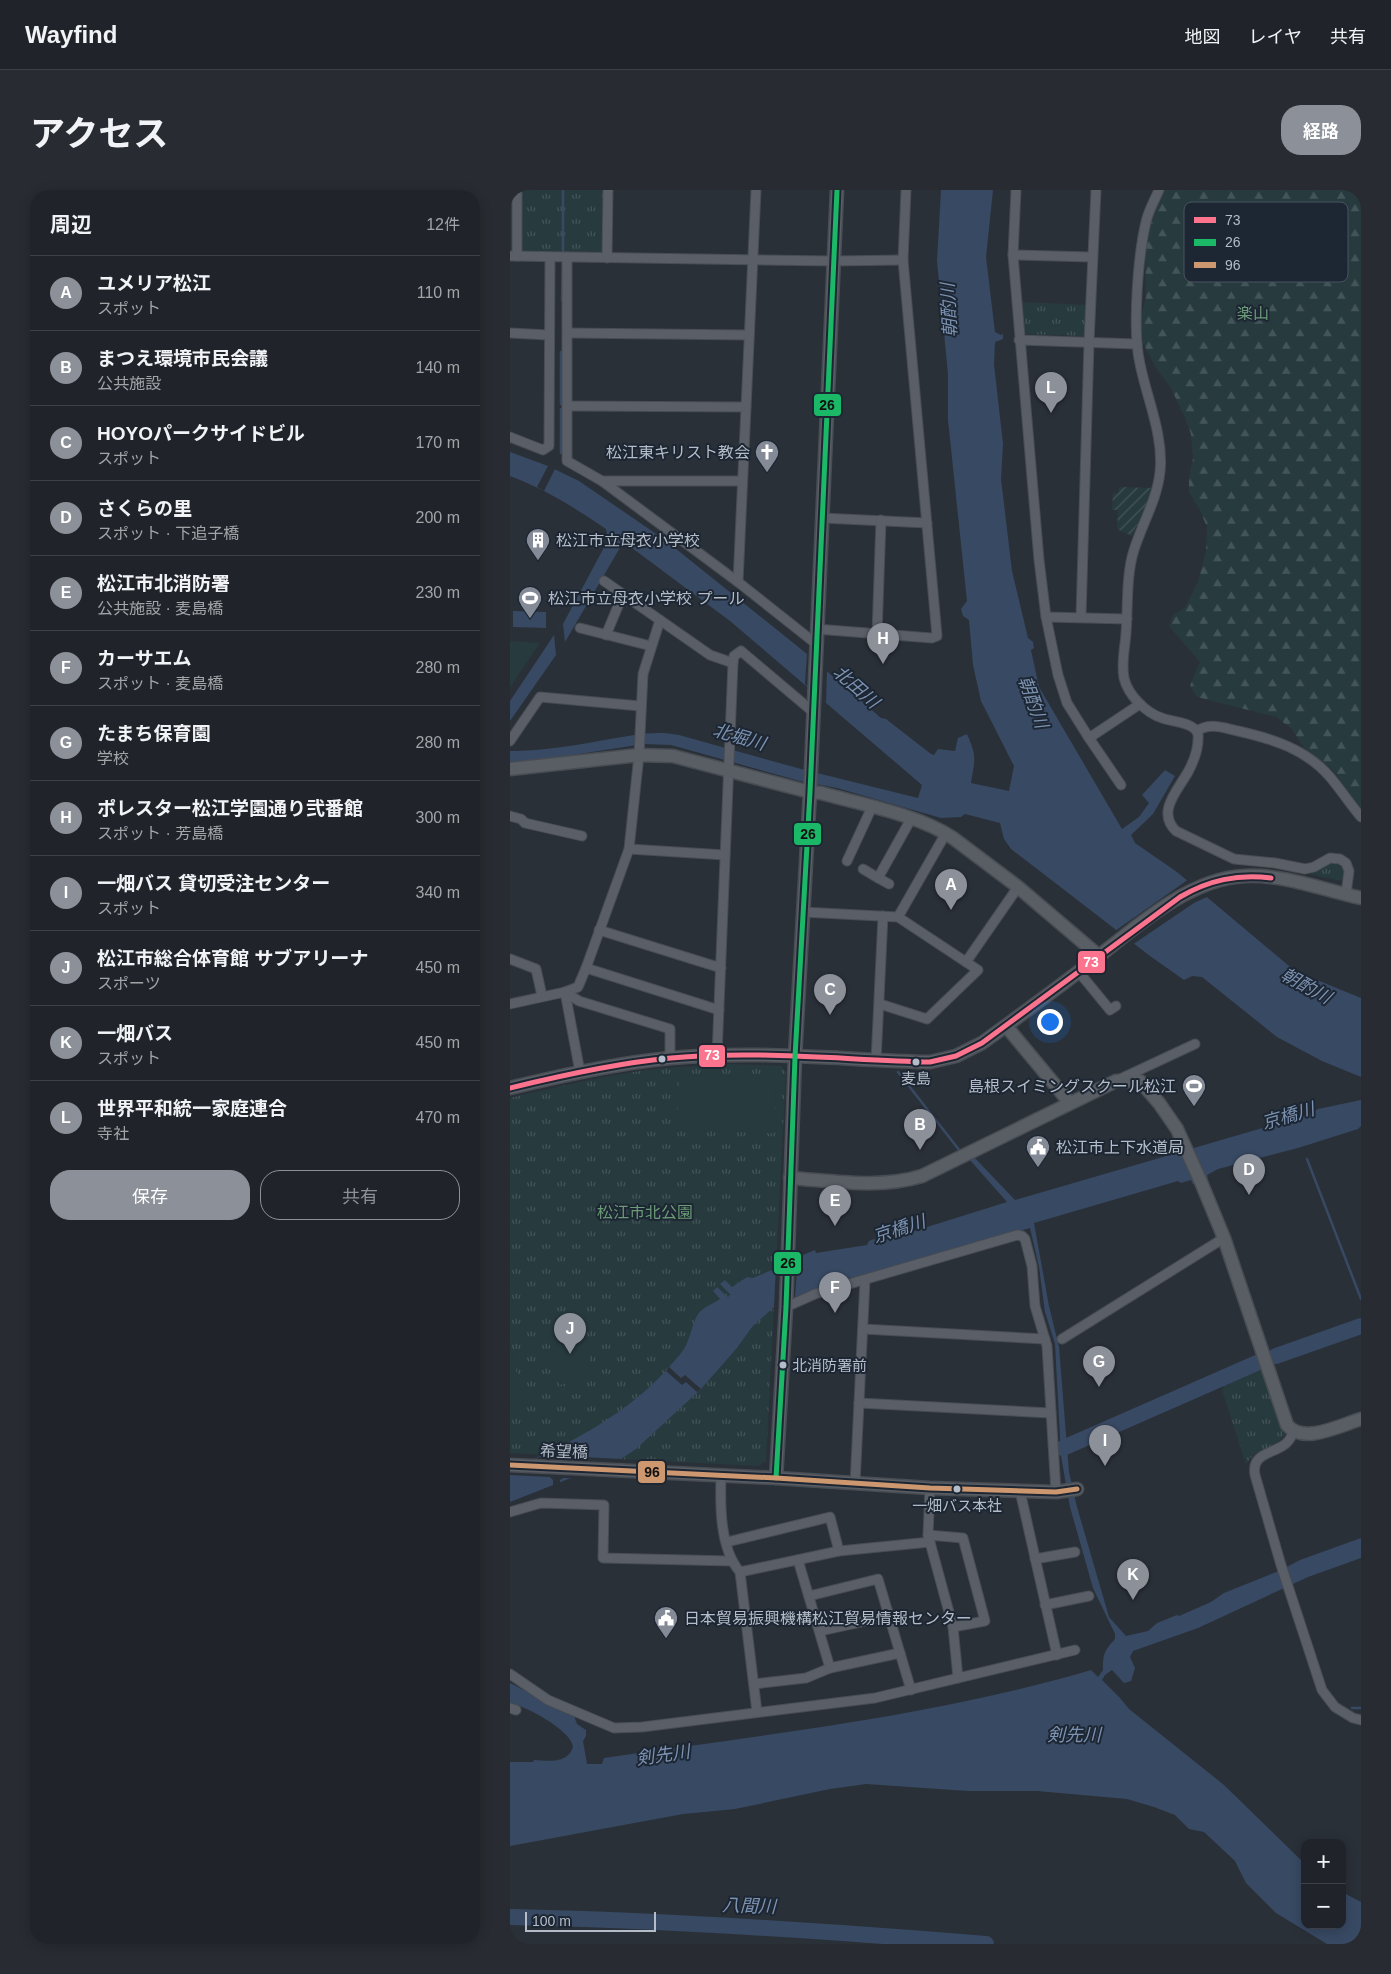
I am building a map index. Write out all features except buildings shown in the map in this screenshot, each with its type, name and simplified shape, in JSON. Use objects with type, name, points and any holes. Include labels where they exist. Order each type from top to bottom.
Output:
[{"type":"street","points":[[517,190],[513,256],[833,261],[903,260]]},
{"type":"street","points":[[607,258],[608,190]]},
{"type":"street","points":[[738,582],[756,190]]},
{"type":"street","points":[[776,1478],[786,1307],[795,1057],[810,788],[812,707],[838,190]]},
{"type":"street","points":[[816,629],[932,638],[937,636],[903,260],[906,190]]},
{"type":"street","points":[[1016,190],[1013,255],[1039,560],[1046,617],[1058,675],[1067,703],[1121,785]]},
{"type":"street","points":[[1081,617],[1089,342],[1096,190]]},
{"type":"street","points":[[1159,190],[1148,216],[1142,248],[1138,291],[1137,344],[1139,363],[1159,445],[1160,462],[1154,498],[1131,560],[1123,665],[1124,679],[1129,690],[1140,704],[1155,716],[1191,727],[1197,731]]},
{"type":"street","points":[[1013,255],[1092,257]]},
{"type":"street","points":[[510,437],[543,450],[549,446],[550,257]]},
{"type":"street","points":[[564,257],[568,333],[567,461],[602,481],[738,582],[815,648]]},
{"type":"street","points":[[568,333],[749,336]]},
{"type":"street","points":[[510,334],[550,335]]},
{"type":"street","points":[[1019,340],[1137,344]]},
{"type":"street","points":[[567,406],[746,407]]},
{"type":"street","points":[[602,481],[742,481]]},
{"type":"street","points":[[822,518],[927,523]]},
{"type":"street","points":[[877,634],[881,520]]},
{"type":"street","points":[[604,582],[710,655],[733,663]]},
{"type":"street","points":[[606,635],[623,594]]},
{"type":"street","points":[[1046,617],[1127,619]]},
{"type":"street","points":[[510,1004],[578,988],[586,968],[629,849],[639,750],[643,674],[660,620]]},
{"type":"street","points":[[580,628],[651,646]]},
{"type":"street","points":[[717,1055],[734,656],[741,651],[812,707]]},
{"type":"street","points":[[510,741],[540,697],[640,706]]},
{"type":"street","points":[[1089,738],[1140,704]]},
{"type":"street","points":[[1197,731],[1205,727],[1217,726],[1268,738],[1296,749],[1330,776],[1361,817]]},
{"type":"street","points":[[1197,731],[1198,741],[1195,755],[1189,770],[1167,808],[1168,820],[1172,828],[1234,859],[1274,863],[1305,869],[1314,867],[1330,858],[1340,859],[1346,863],[1349,871],[1346,894]]},
{"type":"street","points":[[510,769],[639,750],[728,767],[810,788],[821,793],[911,819],[946,833],[1018,887],[1099,956]]},
{"type":"street","points":[[847,861],[872,807]]},
{"type":"street","points":[[510,816],[521,819],[525,823],[582,836]]},
{"type":"street","points":[[878,878],[911,819]]},
{"type":"street","points":[[898,917],[946,833]]},
{"type":"street","points":[[629,849],[725,855]]},
{"type":"street","points":[[863,869],[889,884]]},
{"type":"street","points":[[510,1088],[580,1072],[670,1058],[717,1055],[930,1062],[956,1056],[982,1043],[1171,902],[1207,884],[1230,877],[1258,876],[1291,881],[1361,898]]},
{"type":"street","points":[[966,962],[1018,887]]},
{"type":"street","points":[[802,912],[898,917],[978,970],[927,1019],[880,1004]]},
{"type":"street","points":[[876,1061],[883,916]]},
{"type":"street","points":[[599,930],[721,968]]},
{"type":"street","points":[[510,959],[536,969],[542,996]]},
{"type":"street","points":[[586,968],[718,1010]]},
{"type":"street","points":[[1078,971],[1110,1010],[1116,1006]]},
{"type":"street","points":[[565,992],[579,1001],[670,1029],[670,1058]]},
{"type":"street","points":[[565,992],[580,1072]]},
{"type":"street","points":[[1006,1026],[1070,1104]]},
{"type":"street","points":[[790,1178],[881,1184],[903,1182],[922,1176],[1195,1044]]},
{"type":"street","points":[[1116,1081],[1140,1081],[1170,1119],[1186,1148],[1224,1238],[1287,1425],[1294,1432],[1303,1435],[1313,1434],[1361,1419]]},
{"type":"street","points":[[786,1307],[815,1294],[1022,1236],[1025,1239],[1032,1266],[1035,1306],[1047,1346],[1051,1413],[1059,1492]]},
{"type":"street","points":[[1062,1339],[1224,1238]]},
{"type":"street","points":[[855,1484],[865,1280]]},
{"type":"street","points":[[863,1330],[1045,1339]]},
{"type":"street","points":[[859,1403],[1051,1413]]},
{"type":"street","points":[[1294,1432],[1285,1445],[1259,1458],[1254,1467],[1255,1475],[1322,1690],[1335,1708],[1353,1718],[1361,1720]]},
{"type":"street","name":"希望橋","points":[[510,1465],[776,1478],[930,1488],[1059,1492],[1077,1489]]},
{"type":"street","points":[[721,1476],[719,1508],[730,1561],[740,1572],[757,1712]]},
{"type":"street","points":[[930,1488],[929,1538],[954,1627],[958,1678]]},
{"type":"street","points":[[1020,1491],[1057,1655]]},
{"type":"street","points":[[510,1512],[541,1503],[604,1505],[603,1558],[730,1561]]},
{"type":"street","points":[[726,1542],[830,1517],[838,1551]]},
{"type":"street","points":[[740,1572],[838,1551],[929,1538],[963,1538],[985,1621],[954,1627]]},
{"type":"street","points":[[1035,1559],[1074,1552]]},
{"type":"street","points":[[798,1560],[830,1668]]},
{"type":"street","points":[[809,1596],[878,1579],[911,1690]]},
{"type":"street","points":[[1045,1605],[1089,1596]]},
{"type":"street","points":[[820,1631],[889,1616]]},
{"type":"street","points":[[510,1674],[548,1700],[614,1728],[642,1728],[757,1712],[839,1704],[911,1690],[1075,1650]]},
{"type":"street","points":[[754,1684],[806,1678],[830,1668],[900,1653]]},
{"type":"green space","points":[[521,190],[604,190],[603,249],[601,252],[523,251],[521,249]]},
{"type":"green space","name":"楽山","points":[[1162,190],[1361,190],[1361,810],[1332,769],[1304,748],[1292,729],[1276,717],[1197,697],[1190,686],[1200,662],[1169,626],[1173,615],[1185,608],[1198,582],[1206,551],[1207,527],[1200,510],[1189,492],[1189,478],[1193,458],[1191,434],[1171,388],[1156,368],[1143,343],[1140,320],[1146,297],[1145,242],[1149,222]]},
{"type":"green space","points":[[1021,302],[1087,305],[1086,336],[1023,334]]},
{"type":"green space","points":[[1119,487],[1154,488],[1141,525],[1136,526],[1132,536],[1117,529],[1118,510],[1112,510],[1113,493],[1118,493]]},
{"type":"green space","points":[[510,641],[540,643],[510,687]]},
{"type":"green space","points":[[1331,863],[1336,863],[1342,867],[1344,876],[1341,881],[1300,872],[1316,871]]},
{"type":"green space","name":"松江市北公園","points":[[731,1064],[781,1066],[786,1072],[766,1461],[758,1466],[620,1459],[554,1453],[551,1455],[510,1453],[510,1098],[612,1075],[679,1067]]},
{"type":"green space","points":[[679,1075],[776,1079],[774,1133],[677,1130]]},
{"type":"green space","points":[[581,1323],[593,1377],[559,1385],[547,1330]]},
{"type":"green space","points":[[510,1343],[523,1401],[510,1403]]},
{"type":"green space","points":[[1261,1366],[1284,1435],[1275,1444],[1255,1454],[1246,1464],[1222,1390],[1228,1379]]},
{"type":"water","name":"朝酌川","points":[[941,190],[993,190],[986,257],[995,332],[1003,334],[1003,339],[995,342],[994,364],[1003,444],[1001,479],[1012,571],[1028,638],[1033,642],[1034,648],[1031,650],[1039,687],[1122,829],[1139,817],[1149,803],[1142,795],[1165,770],[1175,776],[1153,814],[1131,835],[1135,843],[1177,872],[1295,971],[1361,998],[1361,1077],[1322,1061],[1277,1037],[1202,977],[1192,976],[1184,980],[1011,849],[1004,839],[1000,823],[965,814],[961,817],[941,818],[837,788],[800,781],[671,745],[644,744],[553,758],[510,762],[510,751],[548,749],[636,735],[662,733],[679,735],[801,769],[918,798],[922,785],[730,621],[628,545],[621,546],[565,642],[510,721],[510,701],[563,624],[608,540],[606,529],[594,521],[548,493],[510,476],[510,452],[548,466],[579,481],[665,540],[807,654],[881,718],[886,719],[931,754],[934,755],[938,749],[955,751],[958,738],[967,734],[974,758],[971,783],[1009,791],[1014,766],[981,701],[973,665],[969,620],[963,616],[961,609],[967,601],[948,420],[948,374],[937,261]]},
{"type":"water","name":"松江市立母衣小学校 プール","points":[[513,611],[546,612],[546,628],[513,627]]},
{"type":"water","name":"剣先川","points":[[1361,1100],[1361,1126],[1358,1129],[1298,1148],[1218,1169],[1207,1175],[1208,1178],[1193,1184],[1191,1180],[1181,1183],[1178,1181],[1034,1223],[1049,1306],[1059,1347],[1069,1472],[1077,1507],[1109,1617],[1126,1636],[1148,1631],[1157,1623],[1211,1602],[1224,1593],[1279,1571],[1300,1560],[1361,1538],[1361,1558],[1308,1577],[1198,1628],[1133,1651],[1130,1657],[1135,1668],[1131,1681],[1124,1683],[1112,1670],[1102,1680],[1129,1709],[1224,1785],[1301,1860],[1301,1928],[1276,1913],[1246,1883],[1235,1861],[1204,1832],[1189,1829],[1175,1815],[1127,1799],[1037,1791],[968,1791],[866,1784],[830,1789],[735,1809],[683,1814],[510,1846],[510,1762],[563,1759],[571,1752],[573,1746],[570,1740],[556,1726],[526,1709],[510,1703],[510,1683],[574,1716],[577,1724],[586,1730],[586,1736],[583,1741],[587,1764],[602,1764],[604,1758],[849,1723],[910,1712],[971,1700],[1091,1670],[1098,1677],[1103,1670],[1105,1653],[1115,1639],[1115,1634],[1093,1588],[1070,1507],[1061,1456],[1055,1344],[1045,1312],[1039,1267],[1030,1228],[812,1290],[774,1307],[752,1327],[737,1348],[701,1389],[636,1449],[624,1457],[510,1502],[510,1470],[574,1439],[634,1400],[669,1367],[684,1349],[698,1314],[705,1307],[720,1299],[713,1291],[717,1287],[728,1297],[731,1295],[720,1284],[725,1280],[732,1287],[747,1277],[753,1278],[815,1250],[816,1253],[867,1245],[869,1241],[874,1239],[879,1242],[1007,1202],[969,1159],[973,1156],[1015,1200],[1307,1115],[1318,1109]]},
{"type":"water","name":"剣先川","points":[[1346,1894],[1361,1902],[1361,1944],[1327,1944],[1302,1929],[1346,1929]]},
{"type":"pier","points":[[548,466],[555,469],[544,491],[537,487]]},
{"type":"pier","points":[[563,624],[565,642],[556,655],[554,635]]},
{"type":"pier","points":[[807,654],[827,671],[826,703],[805,684]]},
{"type":"pier","points":[[1189,879],[1209,896],[1194,903],[1132,945],[1115,931]]},
{"type":"pier","points":[[798,1257],[795,1297],[774,1307],[776,1266]]},
{"type":"pier","points":[[669,1367],[681,1378],[685,1375],[701,1389],[697,1392],[686,1382],[682,1385],[666,1371]]},
{"type":"pier","points":[[554,1448],[561,1448],[561,1454],[564,1456],[620,1459],[573,1478],[563,1478],[560,1480],[560,1486],[558,1487],[553,1486],[553,1480],[550,1477],[510,1475],[510,1470],[544,1455],[551,1455],[554,1453]]},
{"type":"waterway","points":[[563,190],[563,253]]},
{"type":"waterway","points":[[562,300],[563,259]]},
{"type":"waterway","points":[[561,352],[561,404]]},
{"type":"waterway","points":[[561,409],[561,453]]},
{"type":"waterway","points":[[898,1072],[960,1151]]},
{"type":"waterway","points":[[1307,1159],[1361,1299]]},
{"type":"waterway","points":[[1276,1356],[1361,1326]]},
{"type":"waterway","points":[[1063,1448],[1259,1362]]},
{"type":"waterway","points":[[1352,1708],[1361,1708]]},
{"type":"waterway","name":"八間川","points":[[510,1917],[748,1927],[986,1944]]},
{"type":"transit line","name":"26","points":[[776,1478],[786,1307],[795,1057],[810,792],[837,190]]},
{"type":"transit line","name":"73","points":[[510,1088],[590,1070],[671,1058],[768,1055],[930,1062],[956,1056],[982,1043],[1180,897],[1213,882],[1247,877],[1271,878]]},
{"type":"transit line","name":"96","points":[[510,1465],[776,1478],[930,1488],[1056,1492],[1077,1489]]},
{"type":"place","name":"世界平和統一家庭連合","points":[[1051,413]]},
{"type":"place","name":"松江東キリスト教会","points":[[767,473]]},
{"type":"place","name":"松江市立母衣小学校","points":[[538,561]]},
{"type":"place","name":"松江市立母衣小学校 プール","points":[[530,619]]},
{"type":"place","name":"ポレスター松江学園通り弐番館","points":[[883,664]]},
{"type":"place","name":"ユメリア松江","points":[[951,910]]},
{"type":"place","name":"HOYOパークサイドビル","points":[[830,1015]]},
{"type":"place","name":"麦島","points":[[916,1062]]},
{"type":"place","name":"島根スイミングスクール松江","points":[[1194,1107]]},
{"type":"place","name":"まつえ環境市民会議","points":[[920,1150]]},
{"type":"place","name":"松江市上下水道局","points":[[1038,1168]]},
{"type":"place","name":"さくらの里","points":[[1249,1195]]},
{"type":"place","name":"松江市北消防署","points":[[835,1226]]},
{"type":"place","name":"カーサエム","points":[[835,1313]]},
{"type":"place","name":"松江市総合体育館 サブアリーナ","points":[[570,1354]]},
{"type":"place","name":"北消防署前","points":[[783,1365]]},
{"type":"place","name":"たまち保育園","points":[[1099,1387]]},
{"type":"place","name":"一畑バス 貸切受注センター","points":[[1105,1466]]},
{"type":"place","name":"一畑バス本社","points":[[957,1489]]},
{"type":"place","name":"一畑バス","points":[[1133,1600]]},
{"type":"place","name":"日本貿易振興機構松江貿易情報センター","points":[[666,1639]]},
{"type":"water label","name":"北田川","points":[[856,687]]},
{"type":"water label","name":"北堀川","points":[[739,737]]},
{"type":"water label","name":"京橋川","points":[[1288,1116]]},
{"type":"water label","name":"京橋川","points":[[899,1229]]}]
